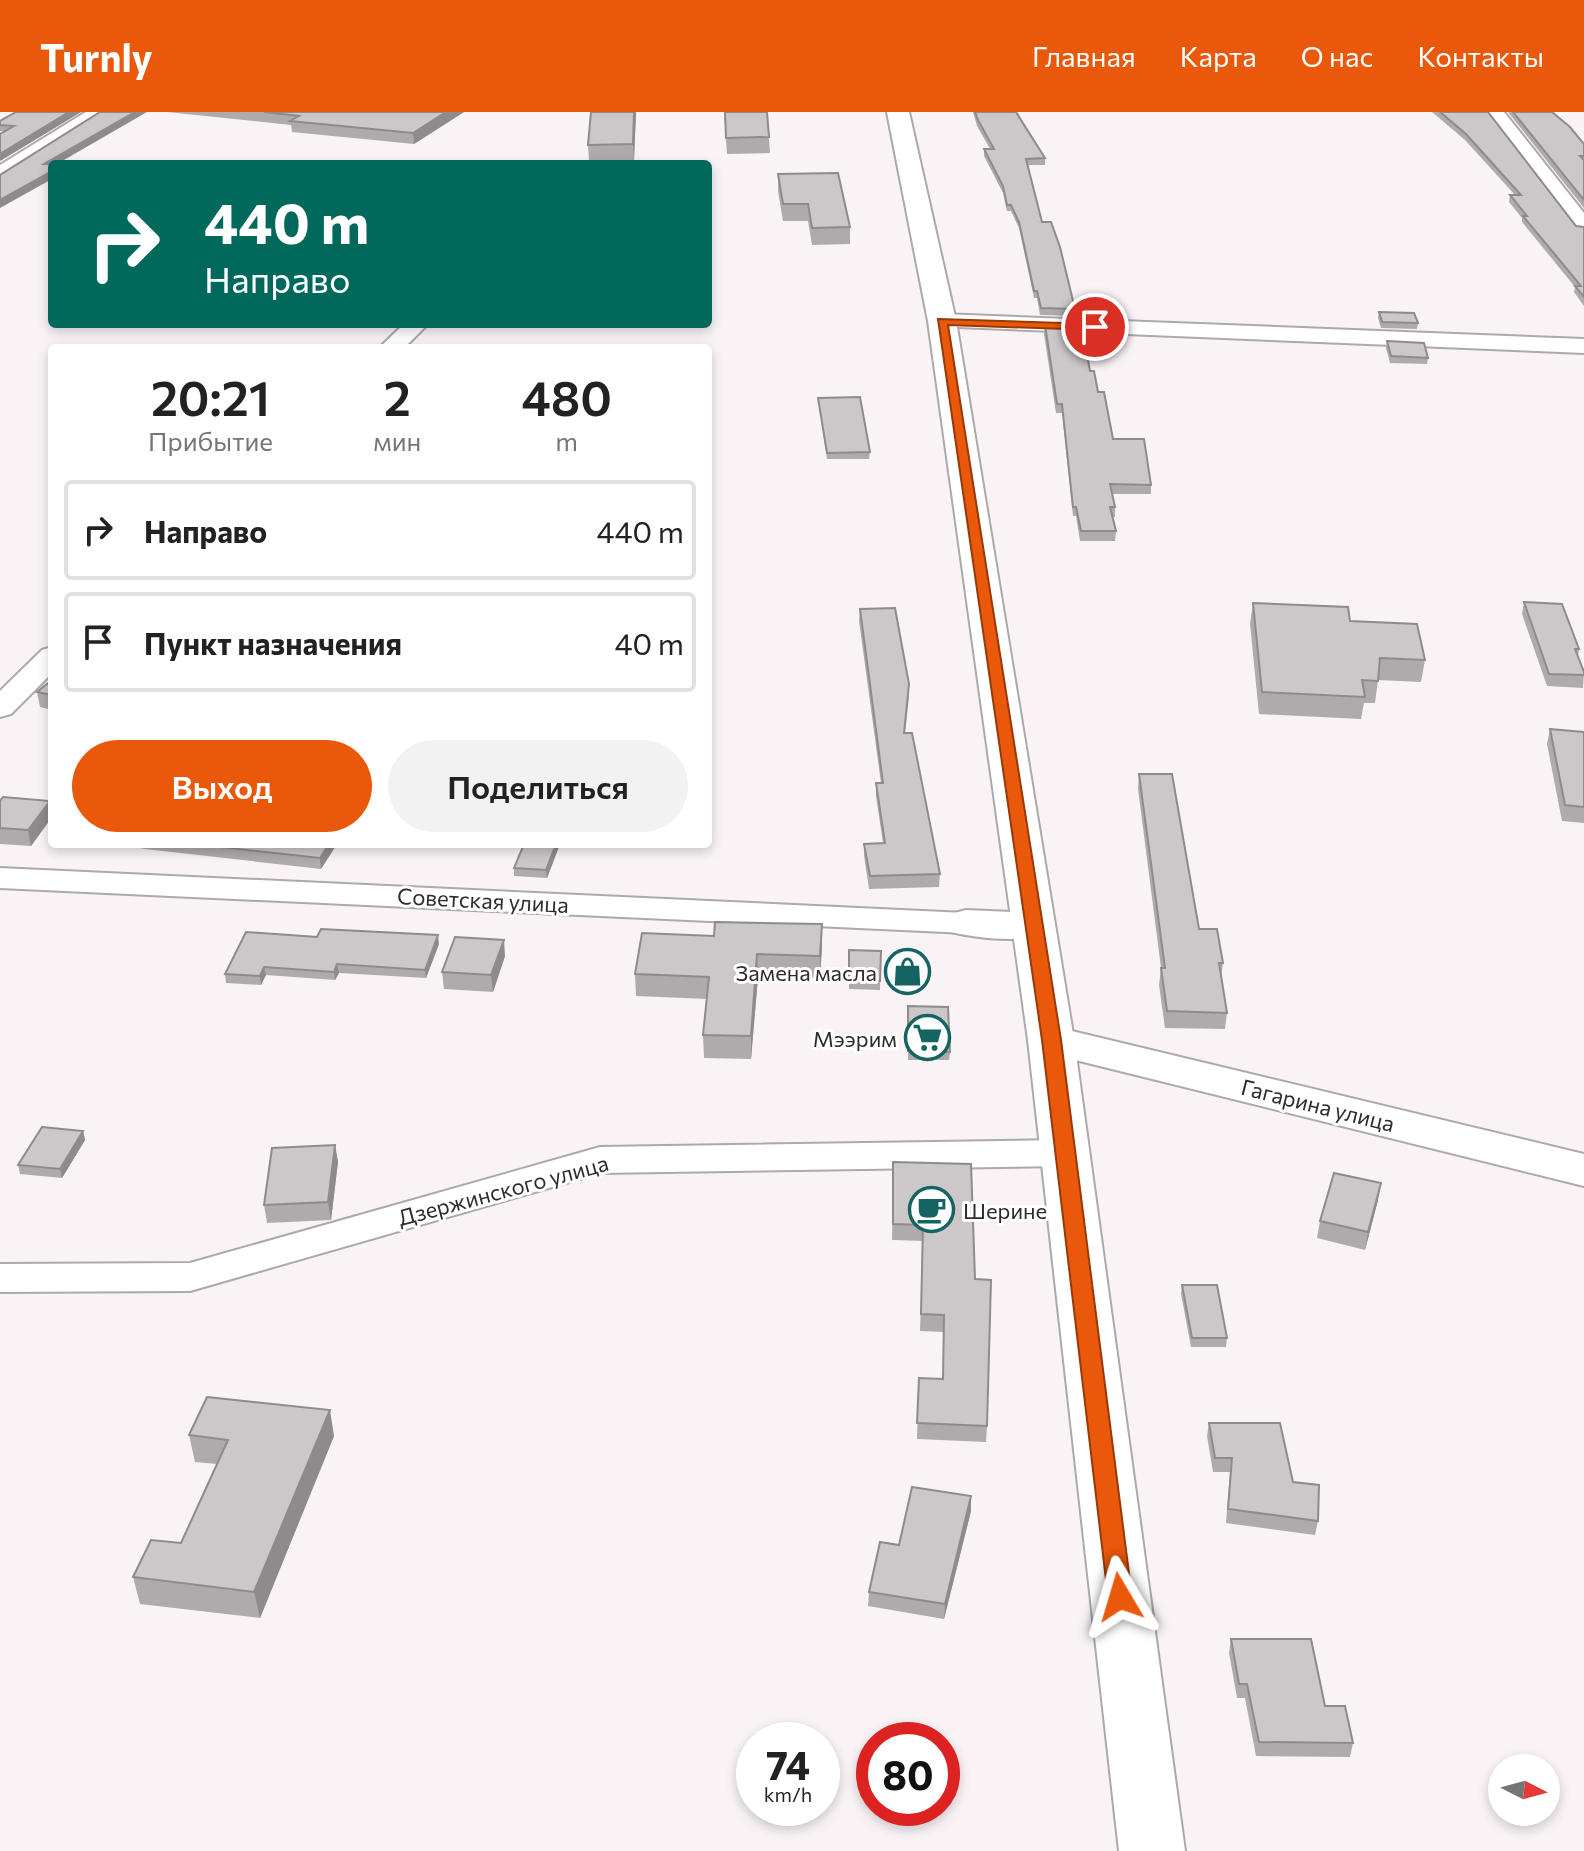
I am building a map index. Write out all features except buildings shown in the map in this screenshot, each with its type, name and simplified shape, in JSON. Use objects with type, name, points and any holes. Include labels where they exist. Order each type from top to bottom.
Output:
[{"type":"main road","points":[[898,112],[942,321],[1051,1040],[1152,1851]]},
{"type":"main road","points":[[966,923],[1033,926]]},
{"type":"main road","name":"Гагарина улица","points":[[1051,1040],[1584,1170]]},
{"type":"street","points":[[0,173],[99,112]]},
{"type":"street","points":[[1494,112],[1584,226]]},
{"type":"street","points":[[942,321],[1584,346]]},
{"type":"street","points":[[395,344],[413,328]]},
{"type":"street","points":[[0,708],[48,660]]},
{"type":"street","name":"Советская улица","points":[[0,878],[966,923]]},
{"type":"street","name":"Дзержинского улица","points":[[0,1278],[190,1277],[600,1160],[1063,1153]]},
{"type":"place","name":"Замена масла","points":[[908,972]]},
{"type":"place","name":"Мээрим","points":[[928,1038]]},
{"type":"place","name":"Шерине","points":[[932,1210]]},
{"type":"route","points":[[1095,327],[942,321],[1051,1040],[1120,1597]]}]
